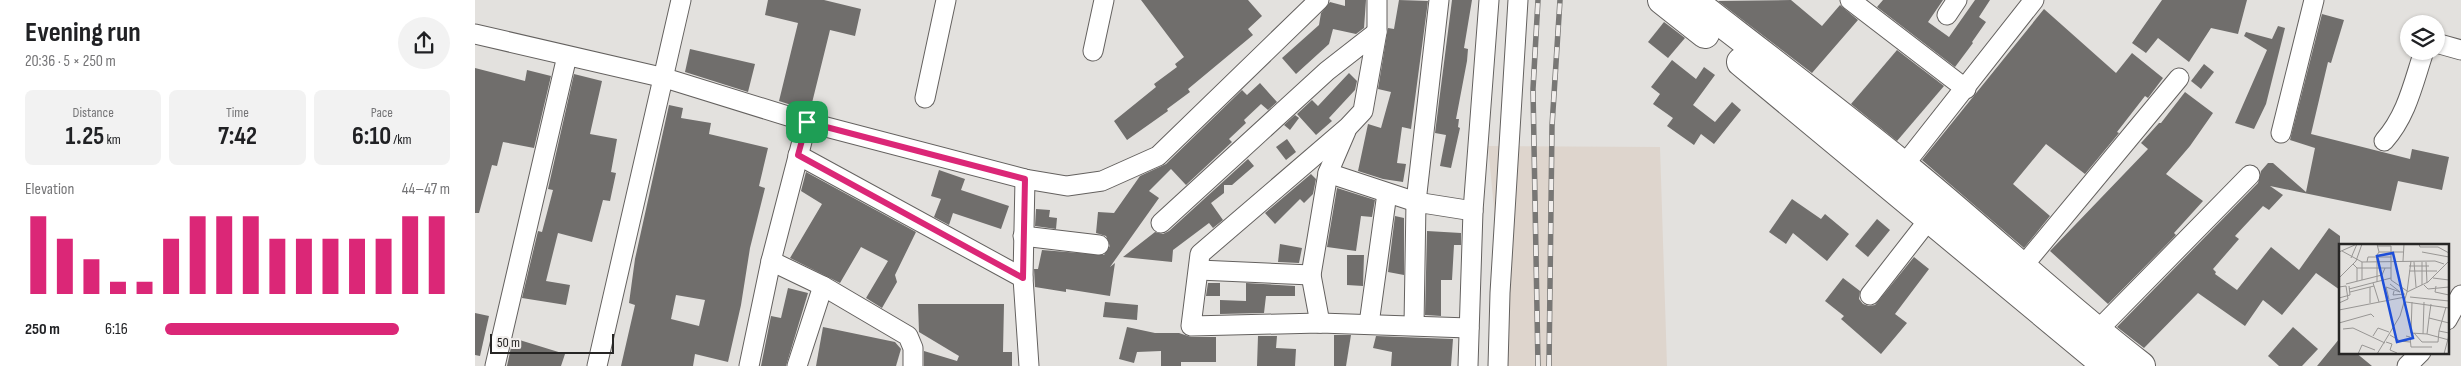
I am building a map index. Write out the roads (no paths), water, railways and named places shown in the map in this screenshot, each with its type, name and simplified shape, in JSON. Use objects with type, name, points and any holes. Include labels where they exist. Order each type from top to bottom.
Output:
[{"type":"highway","points":[[1662,0],[1765,80],[2107,366]]},
{"type":"highway","points":[[1692,0],[1904,166],[2023,266],[2096,332],[2141,366]]},
{"type":"street","points":[[597,366],[665,78],[681,0]]},
{"type":"street","points":[[925,98],[946,0]]},
{"type":"street","points":[[1093,52],[1104,0]]},
{"type":"street","points":[[475,34],[665,78],[807,122],[1025,179],[1067,186],[1102,180],[1158,156],[1319,0]]},
{"type":"street","points":[[1377,0],[1377,32],[1363,111],[1348,127],[1200,254],[1191,326],[1320,323],[1469,328]]},
{"type":"street","points":[[1413,325],[1416,202],[1439,0]]},
{"type":"street","points":[[1468,366],[1473,211],[1489,0]]},
{"type":"street","points":[[1498,366],[1501,284],[1519,0]]},
{"type":"street","points":[[1850,0],[1966,89]]},
{"type":"street","points":[[1904,166],[1966,89],[2033,0]]},
{"type":"street","points":[[2281,132],[2314,0]]},
{"type":"street","points":[[1161,223],[1327,71],[1377,32]]},
{"type":"street","points":[[2445,46],[2461,50]]},
{"type":"street","points":[[495,366],[567,56]]},
{"type":"street","points":[[2384,141],[2404,114],[2420,60]]},
{"type":"street","points":[[2023,266],[2179,78]]},
{"type":"street","points":[[749,366],[771,261],[807,122]]},
{"type":"street","points":[[1320,323],[1311,274],[1328,173],[1348,127]]},
{"type":"street","points":[[798,155],[1023,278]]},
{"type":"street","points":[[1328,173],[1416,202],[1473,211]]},
{"type":"street","points":[[2096,332],[2250,175]]},
{"type":"street","points":[[1025,179],[1023,278],[1029,366]]},
{"type":"street","points":[[1369,324],[1387,193]]},
{"type":"street","points":[[1870,295],[1930,218]]},
{"type":"street","points":[[1023,236],[1099,245]]},
{"type":"street","points":[[771,261],[823,286],[908,336],[913,348],[913,366]]},
{"type":"street","points":[[1199,270],[1311,274]]},
{"type":"street","points":[[797,366],[823,286]]},
{"type":"street","points":[[2449,316],[2461,295]]},
{"type":"street","points":[[2407,366],[2419,354]]},
{"type":"railway","points":[[1538,0],[1533,89],[1538,366]]},
{"type":"railway","points":[[1549,366],[1552,126],[1560,0]]}]
